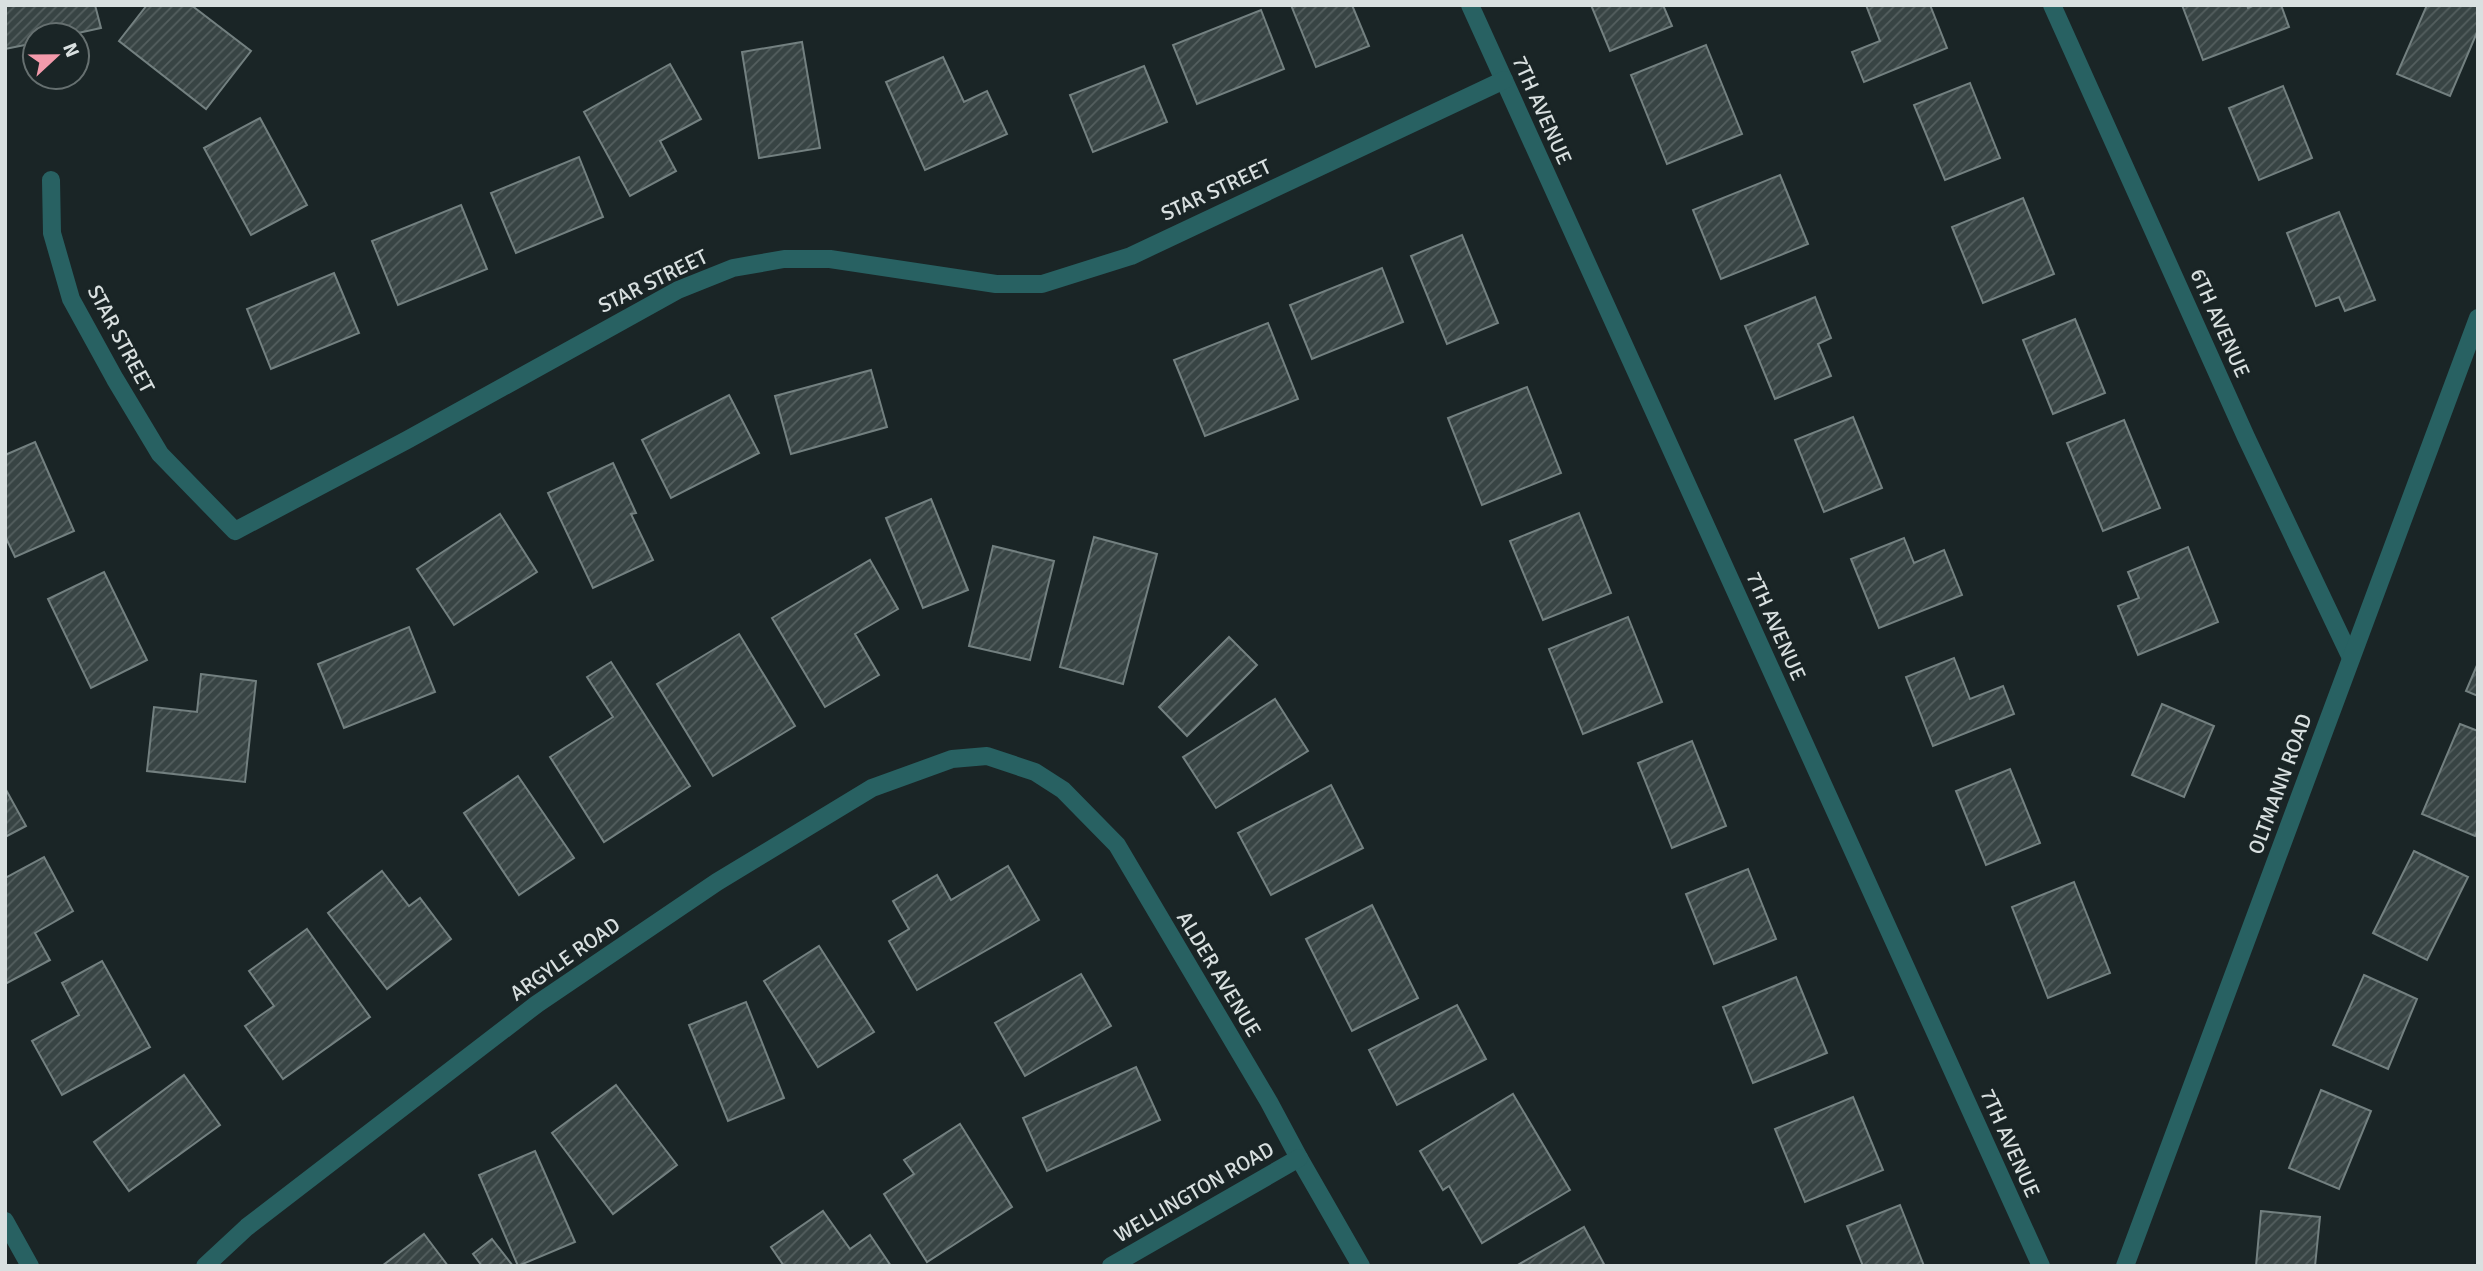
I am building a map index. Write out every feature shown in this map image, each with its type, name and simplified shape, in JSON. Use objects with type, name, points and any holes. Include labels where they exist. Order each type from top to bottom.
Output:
[{"type":"street","name":"7TH AVENUE","points":[[1470,5],[2040,1266]]},
{"type":"street","name":"6TH AVENUE","points":[[2052,5],[2246,437],[2351,658]]},
{"type":"street","name":"STAR STREET","points":[[51,180],[52,233],[71,299],[160,454],[235,531],[407,440],[678,290],[733,268],[784,259],[830,259],[996,284],[1042,284],[1131,256],[1504,80]]},
{"type":"street","name":"OLTMANN ROAD","points":[[2126,1266],[2478,318]]},
{"type":"street","name":"ALDER AVENUE","points":[[987,756],[1035,772],[1063,790],[1117,845],[1269,1102],[1298,1158],[1361,1266]]},
{"type":"street","name":"ARGYLE ROAD","points":[[205,1266],[247,1227],[537,1004],[717,882],[872,789],[952,759],[987,756]]},
{"type":"street","name":"WELLINGTON ROAD","points":[[1111,1266],[1298,1158]]},
{"type":"street","points":[[5,1221],[30,1266]]},
{"type":"building","points":[[5,5],[95,5],[101,28],[91,30],[91,21],[21,21],[21,46],[5,49]]},
{"type":"building","points":[[147,5],[191,5],[251,51],[206,109],[119,41]]},
{"type":"building","points":[[1291,5],[1352,5],[1369,46],[1316,67]]},
{"type":"building","points":[[1591,5],[1663,5],[1672,26],[1610,51]]},
{"type":"building","points":[[1866,5],[1930,5],[1947,48],[1864,82],[1852,52],[1880,41]]},
{"type":"building","points":[[2182,5],[2247,5],[2248,8],[2255,5],[2281,5],[2289,27],[2203,60]]},
{"type":"building","points":[[2427,5],[2478,5],[2478,30],[2450,96],[2397,74]]},
{"type":"building","points":[[1261,10],[1284,69],[1197,104],[1173,45]]},
{"type":"building","points":[[802,42],[820,148],[759,158],[742,52]]},
{"type":"building","points":[[1706,45],[1742,134],[1667,164],[1631,75]]},
{"type":"building","points":[[943,57],[964,102],[987,91],[1007,134],[925,170],[886,82]]},
{"type":"building","points":[[670,64],[701,119],[660,141],[676,171],[630,196],[584,112]]},
{"type":"building","points":[[1144,66],[1167,122],[1093,152],[1070,95]]},
{"type":"building","points":[[1970,83],[2000,158],[1945,180],[1914,105]]},
{"type":"building","points":[[2283,86],[2312,158],[2259,180],[2229,108]]},
{"type":"building","points":[[260,118],[307,205],[251,235],[204,148]]},
{"type":"building","points":[[579,157],[603,217],[516,253],[491,193]]},
{"type":"building","points":[[1780,175],[1808,244],[1721,279],[1693,210]]},
{"type":"building","points":[[2023,198],[2054,274],[1983,303],[1952,227]]},
{"type":"building","points":[[461,205],[487,269],[398,305],[372,241]]},
{"type":"building","points":[[2339,212],[2375,300],[2345,311],[2339,297],[2316,306],[2287,233]]},
{"type":"building","points":[[1462,235],[1498,323],[1447,344],[1411,256]]},
{"type":"building","points":[[1382,268],[1403,322],[1312,359],[1290,305]]},
{"type":"building","points":[[334,273],[359,333],[271,369],[247,309]]},
{"type":"building","points":[[1815,297],[1831,338],[1818,344],[1831,376],[1775,399],[1745,326]]},
{"type":"building","points":[[2075,319],[2105,393],[2053,414],[2023,340]]},
{"type":"building","points":[[1268,323],[1298,399],[1205,436],[1174,360]]},
{"type":"building","points":[[871,370],[887,427],[791,454],[775,396]]},
{"type":"building","points":[[1527,387],[1561,473],[1482,505],[1448,418]]},
{"type":"building","points":[[729,395],[759,453],[671,498],[642,440]]},
{"type":"building","points":[[1853,417],[1882,488],[1824,512],[1795,440]]},
{"type":"building","points":[[2124,420],[2160,508],[2103,531],[2067,443]]},
{"type":"building","points":[[35,442],[74,531],[15,557],[5,536],[5,455]]},
{"type":"building","points":[[613,463],[636,513],[631,514],[653,560],[593,588],[548,493]]},
{"type":"building","points":[[931,499],[968,590],[923,608],[886,518]]},
{"type":"building","points":[[1579,513],[1611,593],[1543,620],[1510,541]]},
{"type":"building","points":[[500,514],[537,572],[454,625],[417,569]]},
{"type":"building","points":[[1094,537],[1157,554],[1123,684],[1060,667]]},
{"type":"building","points":[[1904,538],[1914,563],[1944,550],[1962,595],[1879,628],[1851,559]]},
{"type":"building","points":[[993,546],[1054,561],[1030,660],[969,646]]},
{"type":"building","points":[[2188,547],[2218,622],[2138,655],[2118,606],[2139,598],[2128,572]]},
{"type":"building","points":[[870,560],[898,609],[855,634],[879,675],[825,707],[772,618]]},
{"type":"building","points":[[104,572],[147,660],[91,688],[48,599]]},
{"type":"building","points":[[1628,617],[1662,702],[1583,734],[1549,649]]},
{"type":"building","points":[[409,627],[435,692],[344,728],[318,664]]},
{"type":"building","points":[[739,634],[795,726],[713,776],[657,684]]},
{"type":"building","points":[[1229,637],[1257,665],[1187,736],[1159,707]]},
{"type":"building","points":[[1954,658],[1970,699],[2003,686],[2014,714],[1933,746],[1906,677]]},
{"type":"building","points":[[611,662],[690,786],[604,842],[550,757],[613,717],[587,677]]},
{"type":"building","points":[[2478,663],[2478,696],[2466,691]]},
{"type":"building","points":[[201,674],[256,681],[245,782],[147,771],[154,707],[197,712]]},
{"type":"building","points":[[1275,699],[1308,751],[1216,808],[1183,757]]},
{"type":"building","points":[[2162,704],[2214,726],[2184,797],[2132,775]]},
{"type":"building","points":[[2460,724],[2478,731],[2478,830],[2475,836],[2422,814]]},
{"type":"building","points":[[1692,741],[1726,826],[1672,848],[1638,763]]},
{"type":"building","points":[[2010,769],[2040,843],[1986,865],[1956,791]]},
{"type":"building","points":[[518,776],[574,858],[519,895],[464,813]]},
{"type":"building","points":[[1331,785],[1363,848],[1271,895],[1238,833]]},
{"type":"building","points":[[5,788],[26,826],[5,837]]},
{"type":"building","points":[[2414,851],[2468,877],[2427,960],[2373,933]]},
{"type":"building","points":[[44,857],[73,911],[35,933],[50,960],[5,984],[5,878]]},
{"type":"building","points":[[1008,866],[1039,920],[917,990],[889,941],[909,929],[893,901],[937,875],[951,900]]},
{"type":"building","points":[[1748,869],[1776,939],[1714,964],[1686,894]]},
{"type":"building","points":[[382,871],[409,906],[420,898],[451,939],[387,989],[328,913]]},
{"type":"building","points":[[2074,882],[2110,973],[2048,998],[2012,907]]},
{"type":"building","points":[[1372,905],[1418,998],[1352,1031],[1306,939]]},
{"type":"building","points":[[307,929],[370,1017],[283,1079],[245,1026],[274,1006],[249,971]]},
{"type":"building","points":[[819,946],[874,1032],[818,1067],[764,981]]},
{"type":"building","points":[[102,961],[150,1047],[62,1095],[32,1041],[79,1015],[62,983]]},
{"type":"building","points":[[1081,974],[1111,1026],[1025,1076],[995,1023]]},
{"type":"building","points":[[2364,975],[2417,999],[2388,1069],[2333,1045]]},
{"type":"building","points":[[1796,977],[1827,1053],[1753,1083],[1723,1007]]},
{"type":"building","points":[[746,1002],[784,1098],[728,1121],[689,1025]]},
{"type":"building","points":[[1457,1005],[1486,1059],[1397,1105],[1369,1050]]},
{"type":"building","points":[[1136,1067],[1160,1120],[1047,1171],[1023,1118]]},
{"type":"building","points":[[184,1075],[220,1125],[129,1191],[94,1142]]},
{"type":"building","points":[[616,1085],[677,1165],[613,1214],[552,1133]]},
{"type":"building","points":[[2321,1090],[2371,1111],[2339,1189],[2289,1168]]},
{"type":"building","points":[[1513,1094],[1570,1190],[1482,1243],[1449,1186],[1443,1190],[1420,1151]]},
{"type":"building","points":[[1853,1097],[1883,1170],[1805,1202],[1775,1129]]},
{"type":"building","points":[[960,1124],[1012,1207],[927,1262],[884,1194],[914,1174],[904,1160]]},
{"type":"building","points":[[535,1151],[575,1242],[518,1266],[479,1175]]},
{"type":"building","points":[[1900,1205],[1924,1266],[1863,1266],[1847,1226]]},
{"type":"building","points":[[823,1211],[850,1249],[870,1235],[891,1266],[784,1266],[771,1247]]},
{"type":"building","points":[[2261,1211],[2320,1217],[2315,1266],[2256,1266]]},
{"type":"building","points":[[1584,1227],[1605,1266],[1516,1266]]},
{"type":"building","points":[[424,1234],[448,1266],[382,1266]]},
{"type":"building","points":[[492,1239],[513,1266],[482,1266],[473,1254]]}]
